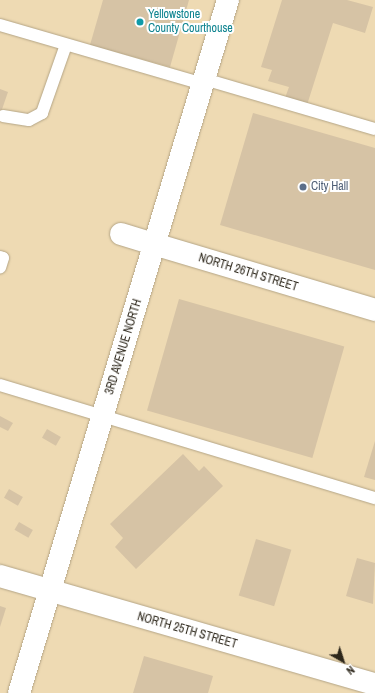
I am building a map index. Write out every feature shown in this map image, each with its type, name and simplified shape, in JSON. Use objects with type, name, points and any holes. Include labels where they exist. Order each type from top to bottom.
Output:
[{"type":"street","name":"3RD AVENUE NORTH","points":[[19,693],[228,0]]},
{"type":"street","name":"NORTH 26TH STREET","points":[[121,234],[375,310]]},
{"type":"street","name":"NORTH 25TH STREET","points":[[0,576],[50,592],[375,684]]},
{"type":"lane","points":[[0,25],[66,45],[375,129]]},
{"type":"lane","points":[[3,116],[29,120],[42,113],[66,45]]},
{"type":"lane","points":[[0,256],[3,258],[0,268]]},
{"type":"lane","points":[[0,385],[375,498]]},
{"type":"shaded area","points":[[0,0],[375,0],[375,693],[0,693]]},
{"type":"building","name":"Yellowstone County Courthouse","points":[[103,0],[189,0],[170,67],[90,45]]},
{"type":"building","points":[[282,0],[347,0],[373,7],[365,33],[333,23],[307,105],[285,98],[289,87],[268,81],[272,70],[261,67]]},
{"type":"building","points":[[0,89],[8,92],[0,115]]},
{"type":"building","name":"City Hall","points":[[253,113],[375,148],[375,270],[220,225]]},
{"type":"building","points":[[179,299],[344,346],[312,458],[147,411]]},
{"type":"building","points":[[0,416],[13,423],[8,431],[0,427]]},
{"type":"building","points":[[47,429],[61,437],[56,446],[42,438]]},
{"type":"building","points":[[375,441],[375,480],[364,477]]},
{"type":"building","points":[[183,454],[199,471],[204,466],[223,486],[136,569],[115,547],[123,538],[110,524]]},
{"type":"building","points":[[9,489],[23,497],[18,506],[4,498]]},
{"type":"building","points":[[19,522],[33,530],[28,538],[15,530]]},
{"type":"building","points":[[256,539],[291,550],[274,606],[239,595]]},
{"type":"building","points":[[357,558],[375,563],[373,604],[346,596]]},
{"type":"building","points":[[0,606],[6,608],[0,627]]},
{"type":"building","points":[[144,656],[213,676],[208,693],[133,693]]},
{"type":"place","name":"Yellowstone County Courthouse","points":[[140,22]]},
{"type":"place","name":"City Hall","points":[[303,187]]}]
